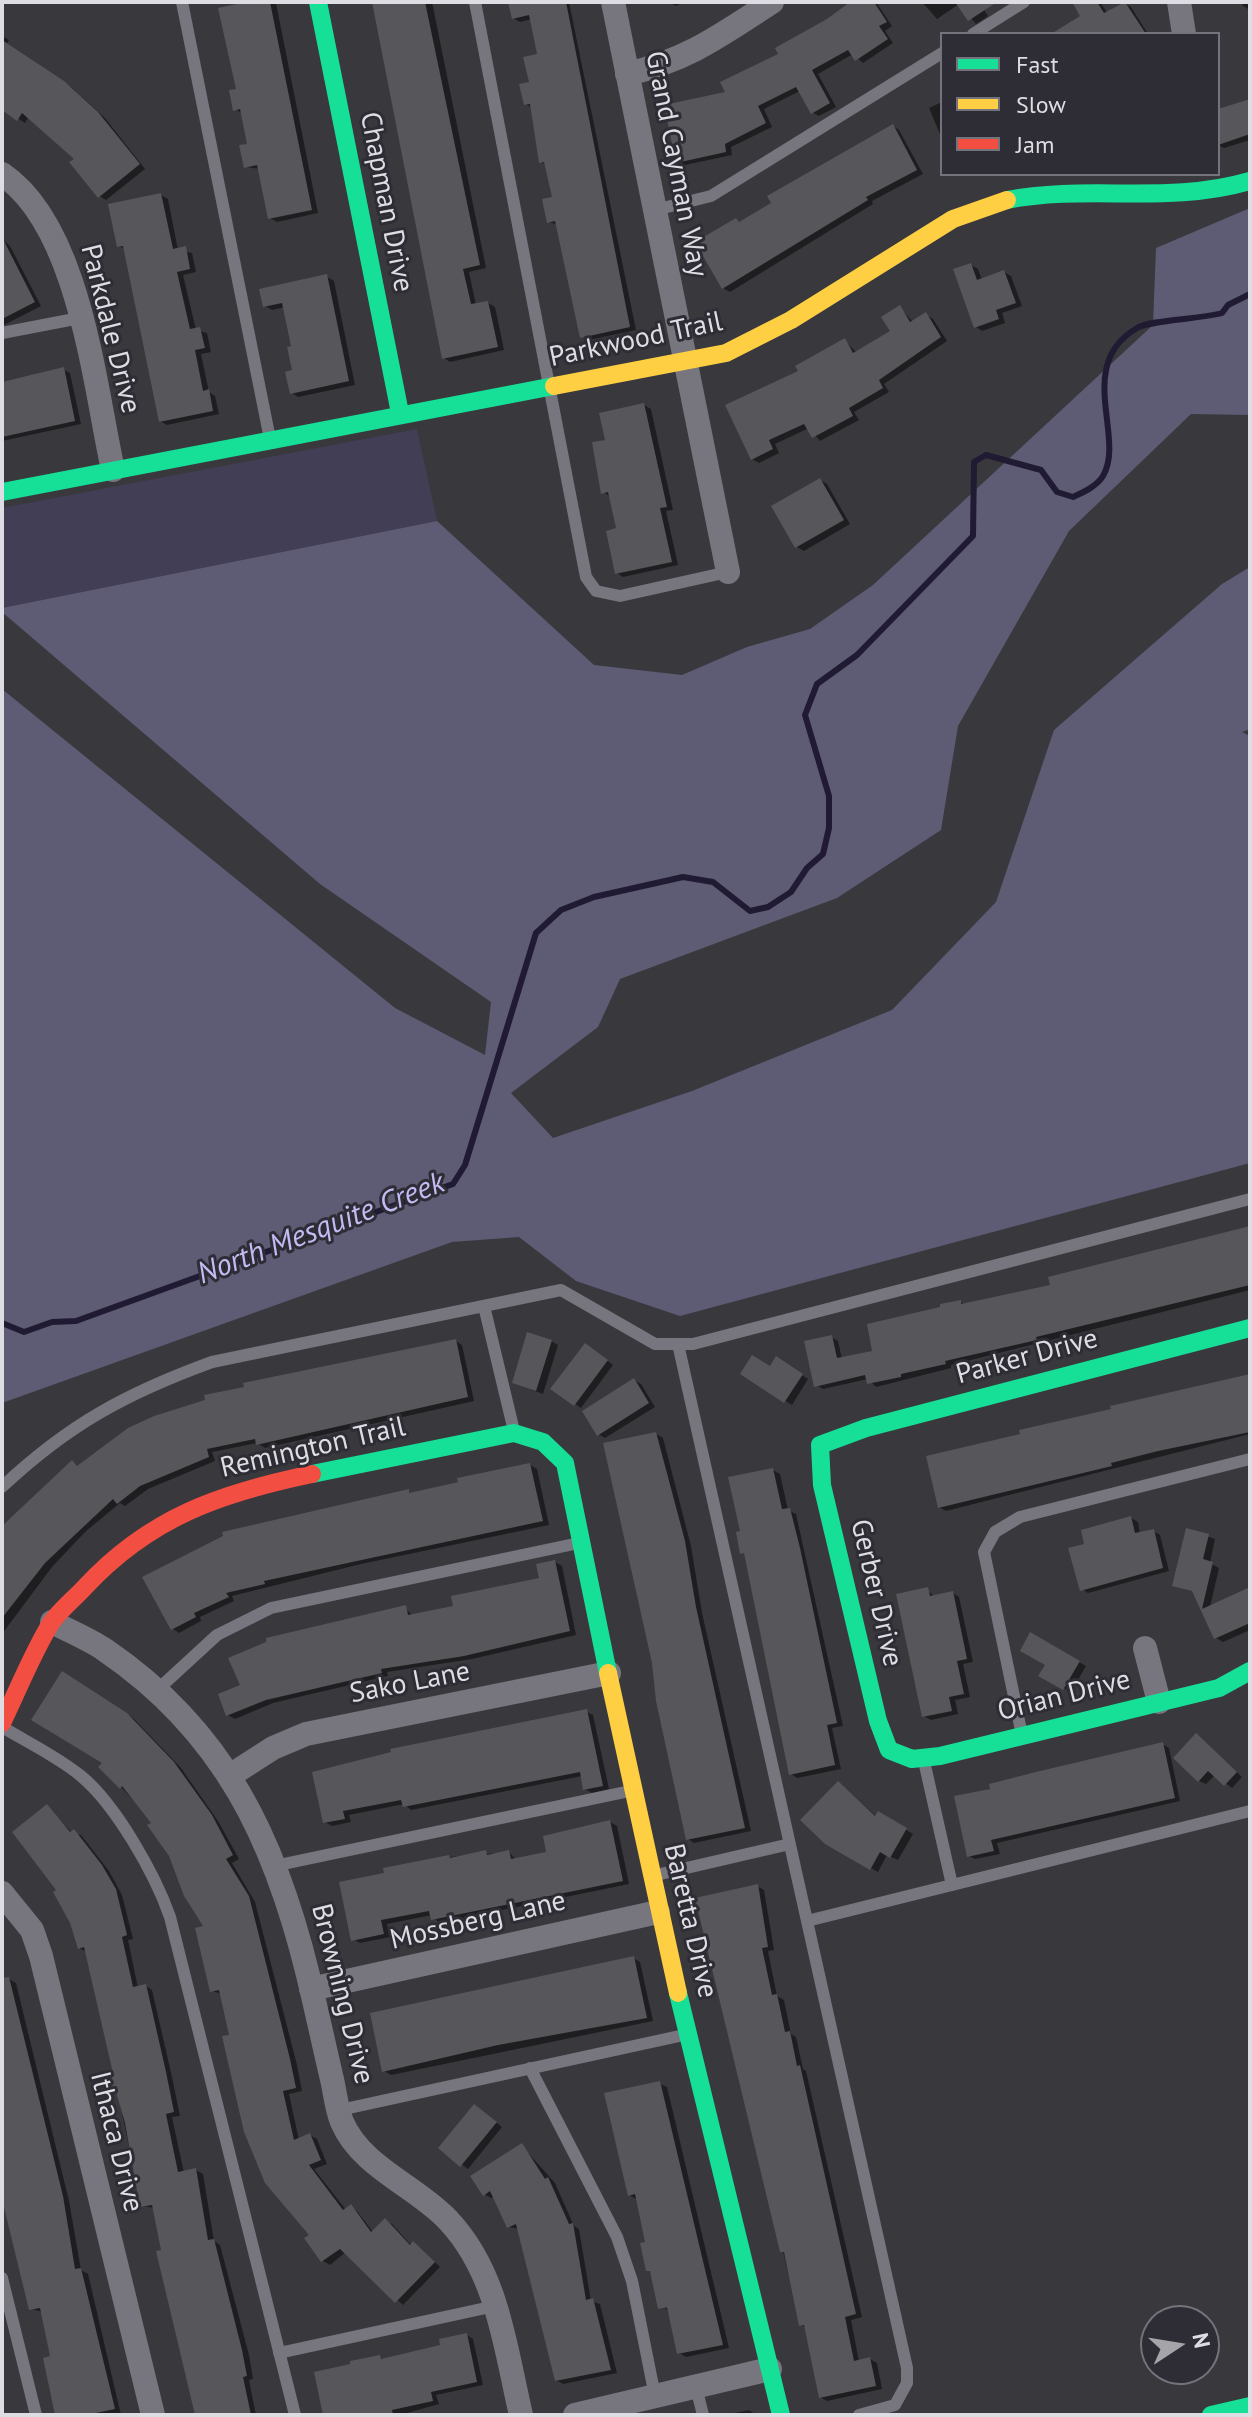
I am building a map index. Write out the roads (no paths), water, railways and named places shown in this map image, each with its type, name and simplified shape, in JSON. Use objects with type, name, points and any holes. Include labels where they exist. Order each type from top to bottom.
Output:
[{"type":"street","name":"Chapman Drive","points":[[318,2],[400,413]]},
{"type":"street","name":"Grand Cayman Way","points":[[613,2],[728,572]]},
{"type":"street","points":[[627,74],[669,64],[693,53],[772,2]]},
{"type":"street","points":[[1179,2],[1184,32]]},
{"type":"street","name":"Parkdale Drive","points":[[2,174],[28,196],[59,244],[80,318],[113,470]]},
{"type":"street","name":"Parkwood Trail","points":[[2,492],[400,413],[726,353],[767,335],[935,228],[987,204],[1031,195],[1152,186],[1207,193],[1250,181]]},
{"type":"street","name":"Parker Drive","points":[[820,1445],[866,1428],[1250,1328]]},
{"type":"street","name":"Remington Trail","points":[[2,1725],[52,1622],[106,1564],[153,1529],[201,1503],[249,1487],[514,1433],[531,1434],[547,1443]]},
{"type":"street","name":"Baretta Drive","points":[[547,1443],[565,1463],[658,1912],[781,2415]]},
{"type":"street","name":"Gerber Drive","points":[[820,1445],[822,1485],[878,1721],[889,1750]]},
{"type":"street","name":"Browning Drive","points":[[52,1622],[105,1649],[191,1726],[231,1775],[256,1817],[293,1913],[343,2123],[364,2153],[446,2218],[470,2245],[491,2286],[521,2415]]},
{"type":"street","points":[[1145,1648],[1159,1702]]},
{"type":"street","name":"Orian Drive","points":[[889,1750],[912,1759],[923,1758],[1219,1688],[1250,1671]]},
{"type":"street","name":"Sako Lane","points":[[231,1775],[273,1748],[306,1734],[609,1673]]},
{"type":"street","name":"Ithaca Drive","points":[[2,1893],[32,1930],[41,1956],[153,2415]]},
{"type":"street","name":"Mossberg Lane","points":[[311,1989],[658,1912]]},
{"type":"street","points":[[575,2415],[770,2369]]},
{"type":"street","points":[[1211,2415],[1250,2406]]},
{"type":"lane","points":[[182,2],[270,439]]},
{"type":"lane","points":[[475,2],[586,577],[596,591],[620,596],[728,572]]},
{"type":"lane","points":[[976,32],[1024,2]]},
{"type":"lane","points":[[655,210],[711,196],[940,54]]},
{"type":"lane","points":[[2,333],[80,318]]},
{"type":"lane","points":[[2,1487],[37,1454],[97,1411],[212,1362],[561,1290],[655,1344],[693,1344],[1250,1199]]},
{"type":"lane","points":[[484,1306],[514,1433]]},
{"type":"lane","points":[[678,1344],[907,2368],[907,2383],[895,2405],[859,2415]]},
{"type":"lane","points":[[1022,1735],[984,1552],[995,1532],[1020,1517],[1250,1459]]},
{"type":"lane","points":[[155,1692],[217,1635],[271,1608],[582,1542]]},
{"type":"lane","points":[[2,1725],[82,1776],[120,1824],[159,1885],[170,1917],[295,2415]]},
{"type":"lane","points":[[923,1758],[952,1885]]},
{"type":"lane","points":[[274,1866],[633,1791]]},
{"type":"lane","points":[[807,1921],[1250,1811]]},
{"type":"lane","points":[[650,1876],[790,1844]]},
{"type":"lane","points":[[340,2110],[687,2034]]},
{"type":"lane","points":[[530,2068],[617,2237],[632,2281],[655,2396]]},
{"type":"lane","points":[[2,2278],[36,2415]]},
{"type":"lane","points":[[279,2353],[495,2306]]},
{"type":"lane","points":[[696,2387],[703,2415]]},
{"type":"waterway","name":"North Mesquite Creek","points":[[2,1323],[24,1332],[52,1322],[76,1321],[453,1184],[465,1165],[536,933],[561,910],[594,897],[683,877],[713,882],[750,911],[768,907],[791,892],[807,868],[823,854],[829,828],[829,796],[805,715],[817,684],[857,655],[973,536],[974,462],[986,455],[1041,470],[1057,492],[1073,497],[1090,488],[1103,476],[1108,460],[1105,381],[1108,361],[1118,343],[1143,325],[1222,313],[1228,305],[1250,294]]}]
